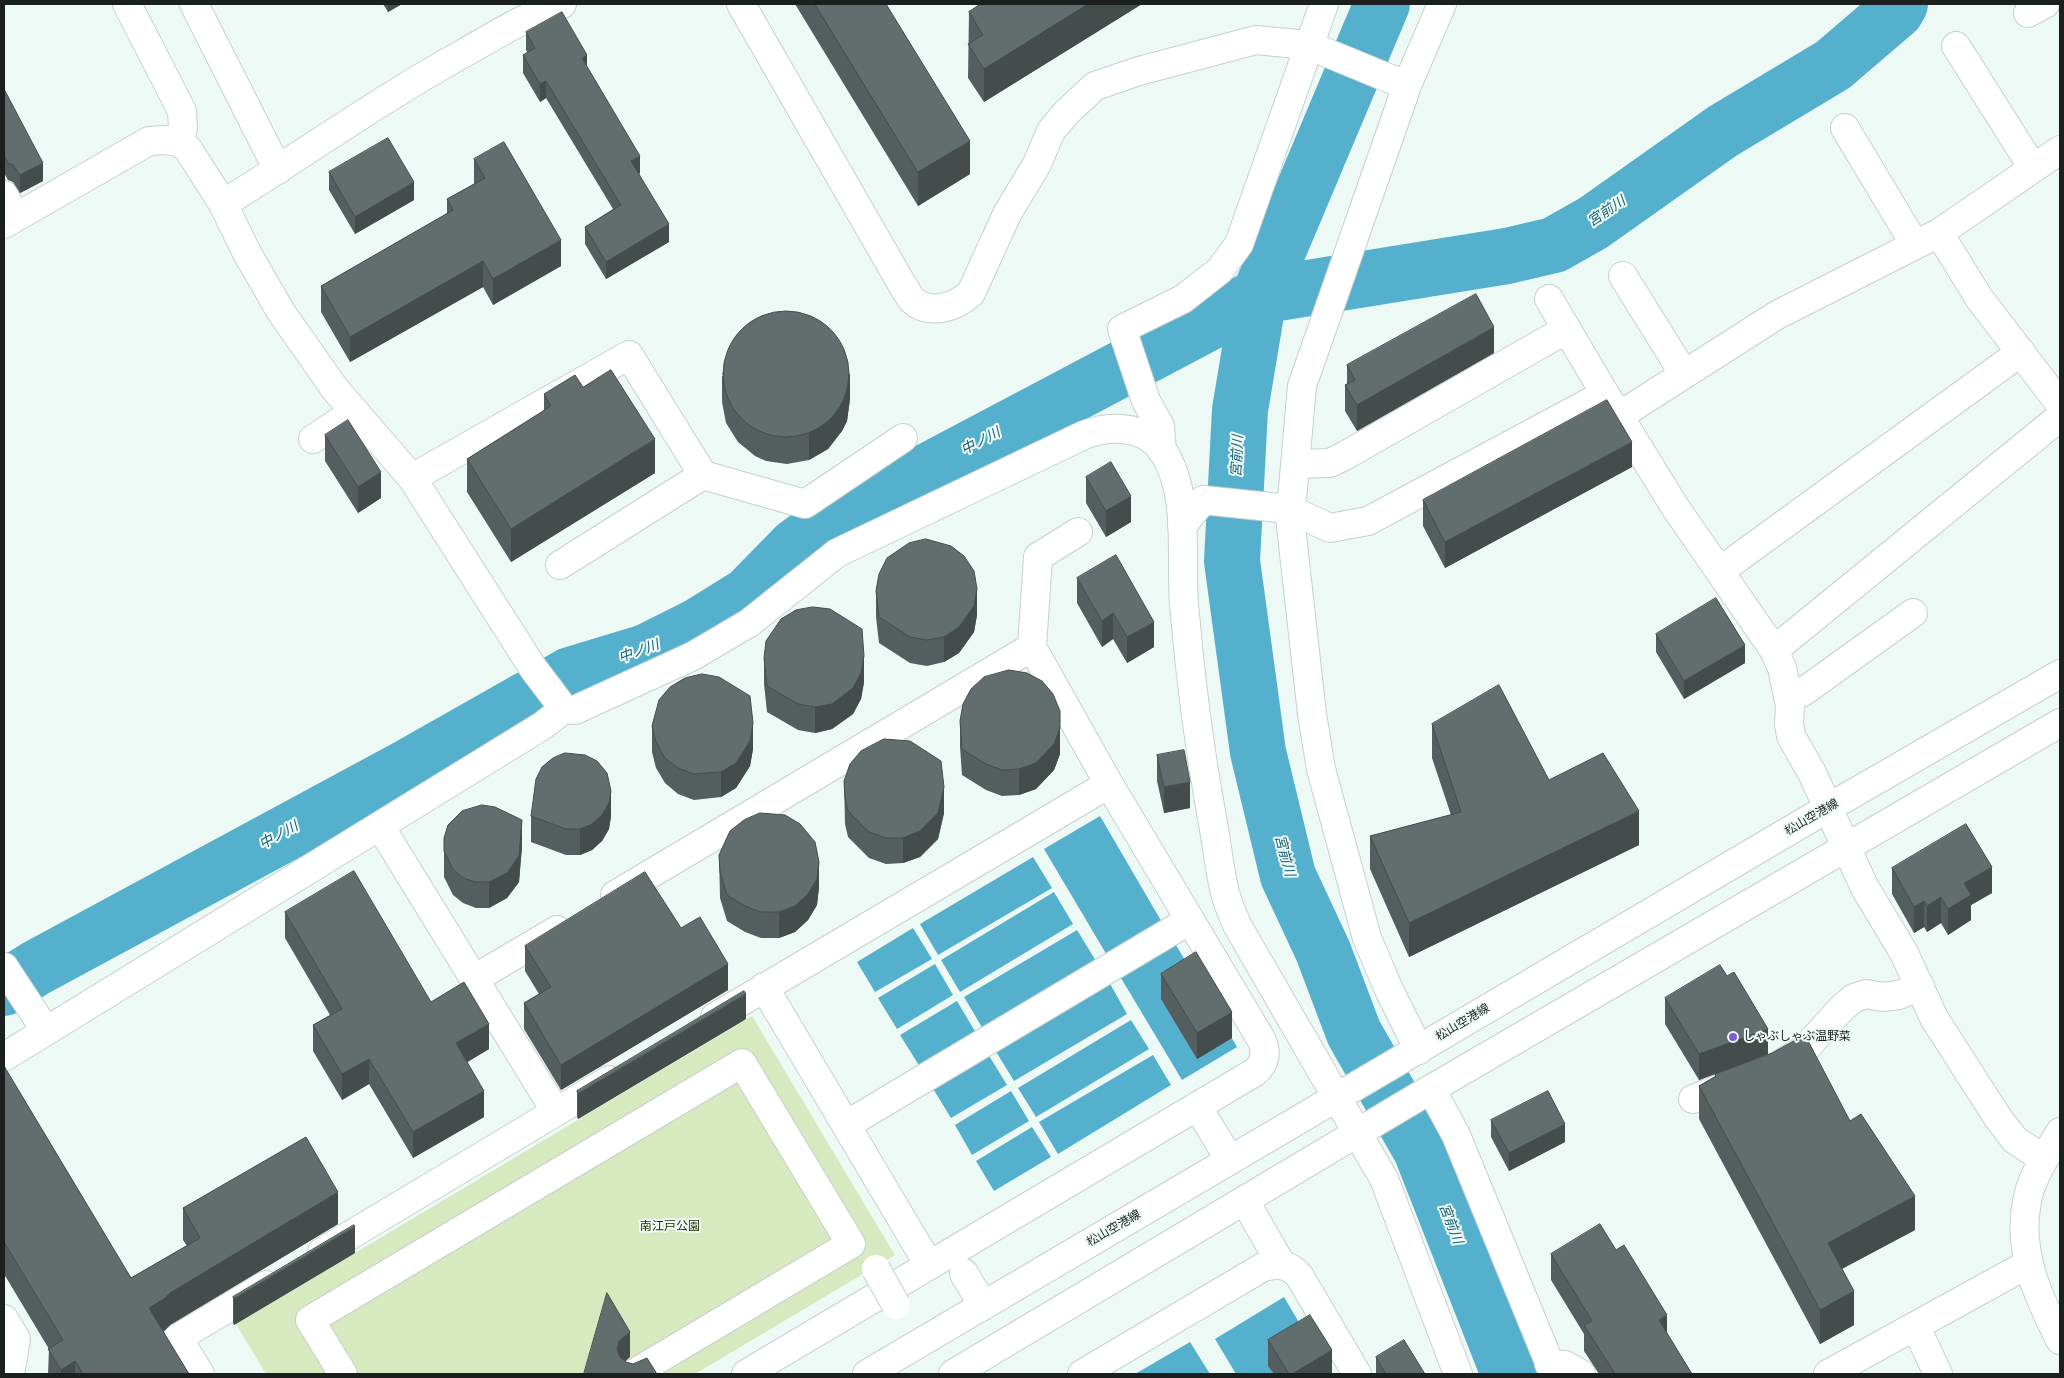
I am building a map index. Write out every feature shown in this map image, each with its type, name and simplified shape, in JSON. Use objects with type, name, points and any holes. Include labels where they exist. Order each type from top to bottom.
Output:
[{"type":"street","points":[[127,4],[182,111],[183,128],[178,142]]},
{"type":"street","points":[[194,4],[278,170]]},
{"type":"street","points":[[223,204],[422,76],[534,8],[562,4]]},
{"type":"street","points":[[740,4],[903,286],[912,300],[926,308],[943,309],[961,303],[971,294],[1007,214],[1037,164],[1051,131],[1067,112],[1095,86],[1139,71],[1256,40],[1317,48],[1400,81]]},
{"type":"street","points":[[1324,4],[1317,48],[1239,244],[1220,270],[1183,298],[1122,329],[1146,401],[1160,426],[1162,451],[1178,490],[1182,526],[1184,602],[1197,739],[1225,893],[1237,925],[1347,1092],[1366,1130],[1458,1374]]},
{"type":"street","points":[[1413,1053],[1368,938],[1324,778],[1312,714],[1289,509],[1302,386],[1340,283],[1400,81],[1442,4]]},
{"type":"street","points":[[1956,46],[2033,168]]},
{"type":"street","points":[[1844,128],[1915,245]]},
{"type":"street","points":[[8,212],[149,141],[178,142],[188,149],[223,204],[247,253],[281,312],[335,390],[334,426],[423,472],[533,668],[559,705],[575,710],[693,656],[749,623],[837,553],[1084,435],[1104,428],[1126,429],[1146,437],[1162,451]]},
{"type":"street","points":[[1182,526],[1203,500],[1289,509],[1330,528],[1368,521],[1612,405],[1684,374],[1777,315],[1939,232],[2060,150]]},
{"type":"street","points":[[1939,232],[1979,298],[2060,404]]},
{"type":"street","points":[[1623,276],[1684,374]]},
{"type":"street","points":[[1549,299],[1676,507],[1774,650],[1782,668],[1788,697],[1791,736],[1828,808],[1865,888],[1904,953],[1934,1018],[1998,1118],[2015,1140],[2044,1159]]},
{"type":"street","points":[[1295,464],[1330,462],[1346,455],[1567,329]]},
{"type":"street","points":[[1720,571],[2021,352]]},
{"type":"street","points":[[423,472],[629,355],[703,475],[805,504],[903,438]]},
{"type":"street","points":[[1774,650],[2060,417]]},
{"type":"street","points":[[560,565],[703,475]]},
{"type":"street","points":[[746,1374],[1258,1069],[1264,1059],[1265,1051],[1261,1039],[1109,784],[1032,647],[1038,557],[1078,532]]},
{"type":"street","points":[[1788,697],[1803,692],[1914,613]]},
{"type":"street","points":[[474,979],[1032,647]]},
{"type":"street","name":"松山空港線","points":[[867,1374],[1828,808],[2060,674]]},
{"type":"street","points":[[4,1056],[542,726],[559,705]]},
{"type":"street","points":[[954,1374],[1427,1092],[1845,846],[2060,723]]},
{"type":"street","points":[[689,1032],[1109,784]]},
{"type":"street","points":[[380,826],[556,1112]]},
{"type":"street","points":[[846,1125],[1190,920]]},
{"type":"street","points":[[5,968],[20,994],[46,1031]]},
{"type":"street","points":[[1693,1099],[1772,1069],[1794,1058],[1854,998],[1866,994],[1882,997],[1899,995],[1920,986]]},
{"type":"street","points":[[764,987],[929,1265]]},
{"type":"street","points":[[343,1374],[310,1320],[742,1062],[851,1244],[876,1269],[896,1305]]},
{"type":"street","points":[[200,1374],[178,1338],[631,1067]]},
{"type":"street","points":[[1427,1092],[1456,1135],[1552,1369],[1565,1365],[1581,1374]]},
{"type":"street","points":[[1197,1106],[1230,1160]]},
{"type":"street","points":[[2060,1132],[2044,1159],[2027,1200],[2024,1228],[2028,1264],[2038,1295],[2060,1340]]},
{"type":"street","points":[[1244,1201],[1281,1264]]},
{"type":"street","points":[[633,1374],[851,1244]]},
{"type":"street","points":[[1082,1374],[1263,1267],[1281,1264],[1294,1270],[1300,1277],[1357,1374]]},
{"type":"street","points":[[1828,1374],[2028,1264]]},
{"type":"street","points":[[965,1276],[964,1273],[983,1306]]},
{"type":"street","points":[[4,1319],[16,1339],[10,1374]]},
{"type":"street","points":[[1916,1327],[1938,1374]]},
{"type":"green space","name":"南江戸公園","points":[[752,1016],[895,1255],[695,1374],[266,1374],[236,1324]]},
{"type":"water","points":[[1100,816],[1163,924],[1108,957],[1044,849]]},
{"type":"water","points":[[1033,857],[1052,888],[938,955],[920,924]]},
{"type":"water","points":[[1054,892],[1073,924],[960,992],[941,960]]},
{"type":"water","points":[[913,928],[932,959],[875,992],[857,962]]},
{"type":"water","points":[[1077,930],[1096,961],[983,1029],[964,997]]},
{"type":"water","points":[[1173,940],[1237,1047],[1182,1080],[1118,973]]},
{"type":"water","points":[[935,964],[953,995],[897,1029],[878,998]]},
{"type":"water","points":[[1109,982],[1127,1014],[1014,1081],[995,1050]]},
{"type":"water","points":[[957,1001],[976,1033],[920,1067],[900,1035]]},
{"type":"water","points":[[1131,1020],[1149,1049],[1036,1117],[1018,1088]]},
{"type":"water","points":[[988,1054],[1007,1085],[951,1118],[932,1087]]},
{"type":"water","points":[[1153,1055],[1171,1085],[1058,1154],[1039,1122]]},
{"type":"water","points":[[1011,1091],[1029,1121],[972,1155],[955,1125]]},
{"type":"water","points":[[1032,1127],[1051,1157],[994,1191],[976,1161]]},
{"type":"water","points":[[1284,1297],[1310,1341],[1269,1366],[1274,1374],[1236,1374],[1215,1339]]},
{"type":"water","points":[[1190,1342],[1210,1374],[1135,1374]]},
{"type":"building","points":[[815,4],[886,4],[970,141],[918,172]]},
{"type":"building","points":[[981,4],[1088,4],[984,69],[968,44],[983,35],[969,12]]},
{"type":"building","points":[[562,12],[587,55],[582,58],[640,156],[631,161],[669,224],[606,262],[585,227],[621,205],[546,81],[540,84],[523,55],[535,48],[526,32]]},
{"type":"building","points":[[4,89],[43,163],[20,175],[13,165],[8,163],[4,155]]},
{"type":"building","points":[[388,138],[414,182],[355,217],[329,172]]},
{"type":"building","points":[[504,142],[561,240],[493,279],[483,261],[350,337],[321,286],[453,210],[447,199],[485,178],[474,159]]},
{"type":"building","points":[[1476,294],[1494,327],[1357,405],[1345,385],[1355,380],[1347,365]]},
{"type":"building","points":[[786,311],[810,315],[831,329],[845,350],[849,374],[845,398],[831,419],[810,433],[786,437],[762,433],[741,419],[727,398],[723,374],[727,350],[741,329],[762,315]]},
{"type":"building","points":[[611,370],[655,439],[511,529],[467,459],[551,406],[544,394],[575,375],[583,387]]},
{"type":"building","points":[[1607,400],[1632,442],[1445,542],[1423,500]]},
{"type":"building","points":[[348,420],[381,472],[358,487],[325,435]]},
{"type":"building","points":[[1111,462],[1131,496],[1106,511],[1086,477]]},
{"type":"building","points":[[926,539],[951,546],[964,556],[974,571],[977,589],[974,606],[959,627],[944,637],[927,640],[910,637],[879,617],[876,591],[879,574],[887,558],[909,543]]},
{"type":"building","points":[[1116,555],[1154,622],[1127,637],[1113,613],[1102,621],[1077,578]]},
{"type":"building","points":[[1716,598],[1745,645],[1684,681],[1656,634]]},
{"type":"building","points":[[813,607],[830,609],[862,629],[864,656],[861,673],[853,688],[832,704],[815,707],[798,704],[767,686],[764,658],[766,641],[781,619],[796,610]]},
{"type":"building","points":[[1009,670],[1027,673],[1042,681],[1053,694],[1060,711],[1060,728],[1054,744],[1036,763],[1019,769],[1002,770],[986,764],[962,749],[960,721],[963,704],[971,689],[984,677]]},
{"type":"building","points":[[702,674],[719,677],[750,696],[753,723],[750,741],[736,763],[721,772],[694,774],[678,768],[665,758],[656,742],[652,726],[659,700],[670,687],[685,678]]},
{"type":"building","points":[[1499,685],[1549,780],[1603,753],[1639,811],[1409,923],[1370,836],[1461,812],[1432,724]]},
{"type":"building","points":[[884,739],[910,741],[941,761],[944,787],[938,813],[920,831],[903,838],[886,838],[869,832],[848,811],[845,798],[844,781],[850,764],[861,751]]},
{"type":"building","points":[[1184,750],[1190,782],[1164,787],[1157,755]]},
{"type":"building","points":[[565,753],[585,755],[597,761],[607,773],[611,791],[609,803],[602,815],[592,824],[580,829],[566,829],[531,816],[536,779],[542,767],[553,758]]},
{"type":"building","points":[[482,805],[495,807],[522,820],[519,856],[507,873],[489,882],[476,882],[463,878],[453,869],[444,851],[444,838],[448,825],[462,811]]},
{"type":"building","points":[[760,813],[785,815],[800,824],[815,842],[819,862],[817,879],[808,894],[795,906],[779,912],[761,912],[745,906],[727,895],[720,872],[719,855],[730,831],[744,820]]},
{"type":"building","points":[[1966,824],[1992,867],[1964,883],[1971,895],[1948,909],[1941,897],[1927,906],[1924,901],[1914,907],[1892,868]]},
{"type":"building","points":[[354,871],[431,1002],[464,982],[489,1024],[456,1043],[484,1091],[413,1132],[369,1059],[342,1074],[313,1025],[342,1009],[285,912]]},
{"type":"building","points":[[645,872],[681,928],[700,917],[728,964],[561,1065],[524,1003],[551,987],[525,946]]},
{"type":"building","points":[[1196,952],[1232,1012],[1197,1033],[1161,974]]},
{"type":"building","points":[[1720,965],[1727,976],[1734,972],[1768,1029],[1699,1054],[1665,998]]},
{"type":"building","points":[[744,991],[746,994],[578,1094],[577,1091]]},
{"type":"building","points":[[1805,1035],[1850,1121],[1861,1114],[1915,1196],[1828,1243],[1854,1291],[1820,1310],[1699,1086],[1716,1076],[1715,1074],[1772,1053]]},
{"type":"building","points":[[4,1066],[131,1278],[200,1238],[183,1208],[306,1137],[338,1192],[170,1293],[149,1308],[189,1374],[83,1374],[75,1361],[61,1370],[48,1349],[63,1340],[4,1242]]},
{"type":"building","points":[[1548,1091],[1565,1124],[1509,1153],[1491,1120]]},
{"type":"building","points":[[1600,1224],[1616,1250],[1624,1245],[1667,1315],[1659,1320],[1692,1374],[1615,1374],[1584,1325],[1592,1321],[1551,1254]]},
{"type":"building","points":[[354,1225],[355,1227],[234,1299],[233,1297]]},
{"type":"building","points":[[607,1293],[630,1332],[619,1341],[617,1349],[620,1357],[626,1362],[633,1364],[647,1358],[657,1374],[584,1374]]},
{"type":"building","points":[[1310,1315],[1332,1350],[1289,1374],[1268,1340]]},
{"type":"building","points":[[1404,1340],[1425,1374],[1386,1374],[1376,1357]]},
{"type":"waterway","name":"宮前川","points":[[1382,4],[1259,296],[1240,410],[1232,561],[1258,752],[1288,876],[1323,951],[1354,1033],[1421,1150],[1509,1374]]},
{"type":"waterway","name":"中ノ川","points":[[4,988],[36,968],[408,767],[570,675],[646,652],[698,626],[748,595],[796,546],[822,527],[1259,296],[1507,256],[1554,245],[1593,223],[1723,131],[1833,65],[1896,11],[1900,4]]},
{"type":"place","name":"しゃぶしゃぶ温野菜","points":[[1733,1037]]}]
